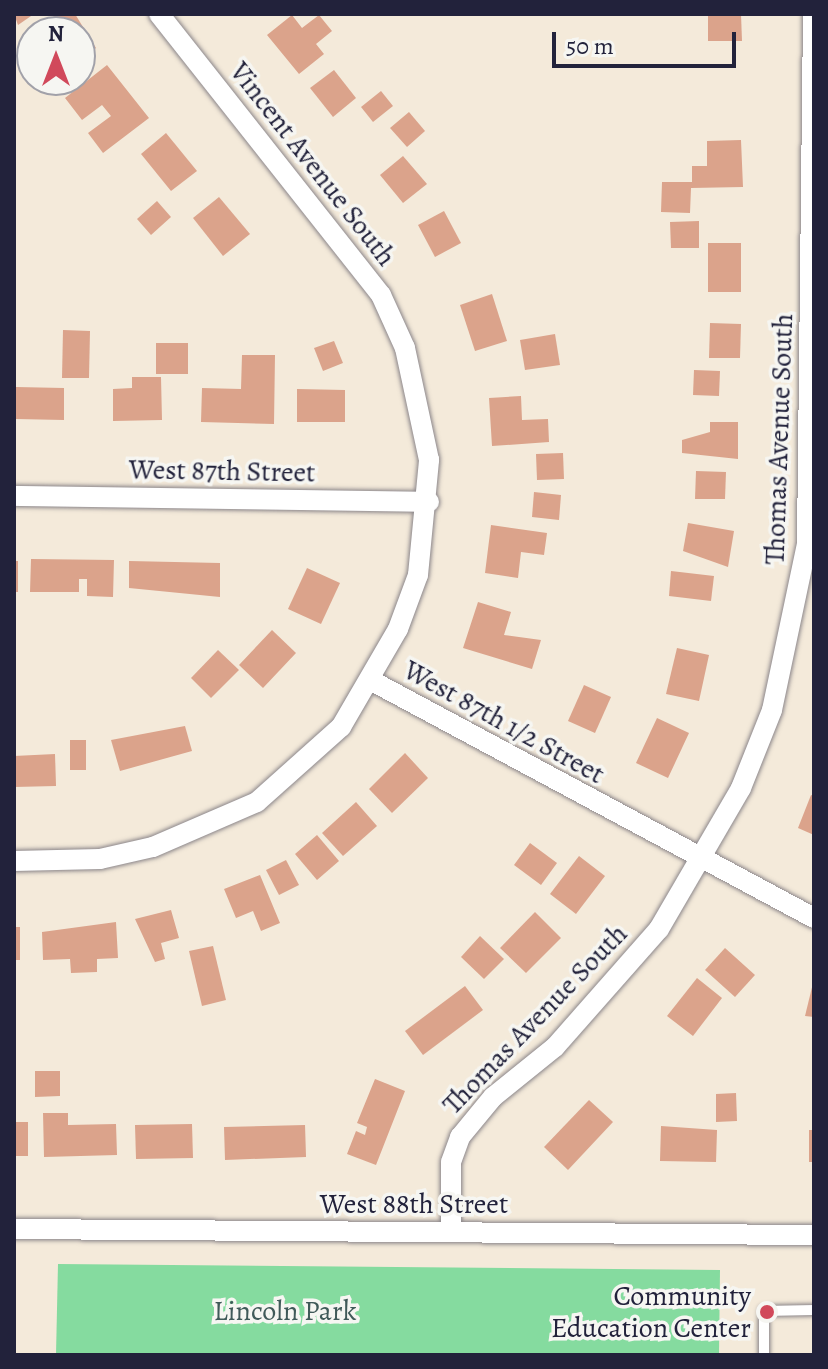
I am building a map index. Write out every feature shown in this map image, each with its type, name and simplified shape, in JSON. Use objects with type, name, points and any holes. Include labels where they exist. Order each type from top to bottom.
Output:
[{"type":"street","name":"Vincent Avenue South","points":[[159,14],[381,295],[420,403],[429,502],[418,575],[372,681]]},
{"type":"street","name":"Thomas Avenue South","points":[[451,1232],[451,1162],[460,1137],[608,990],[701,862],[772,710],[807,544],[813,14]]},
{"type":"street","name":"West 87th Street","points":[[14,496],[429,502]]},
{"type":"street","name":"West 87th 1/2 Street","points":[[14,861],[100,859],[206,828],[301,768],[372,681],[701,862],[814,918]]},
{"type":"street","name":"West 88th Street","points":[[14,1229],[814,1235]]},
{"type":"lane","points":[[764,1355],[764,1311],[814,1310]]},
{"type":"green space","name":"Lincoln Park","points":[[58,1264],[720,1270],[719,1355],[56,1355]]},
{"type":"building","points":[[708,14],[741,14],[742,41],[708,41]]},
{"type":"building","points":[[292,15],[302,28],[319,15],[332,31],[316,44],[324,54],[299,74],[267,35]]},
{"type":"building","points":[[107,65],[149,118],[103,153],[88,133],[111,116],[102,105],[82,120],[65,98],[96,96],[96,74]]},
{"type":"building","points":[[334,70],[356,98],[333,117],[310,88]]},
{"type":"building","points":[[381,91],[393,106],[373,122],[361,107]]},
{"type":"building","points":[[409,112],[425,131],[407,147],[390,128]]},
{"type":"building","points":[[166,133],[197,171],[171,191],[141,154]]},
{"type":"building","points":[[741,140],[743,187],[691,188],[690,213],[661,212],[662,182],[692,182],[692,166],[707,166],[707,141]]},
{"type":"building","points":[[403,156],[427,184],[403,203],[380,175]]},
{"type":"building","points":[[219,197],[250,234],[223,256],[193,218]]},
{"type":"building","points":[[157,201],[171,217],[151,235],[137,219]]},
{"type":"building","points":[[444,211],[461,243],[435,257],[418,225]]},
{"type":"building","points":[[699,221],[699,248],[671,248],[670,222]]},
{"type":"building","points":[[708,243],[741,243],[741,292],[708,292]]},
{"type":"building","points":[[492,294],[507,341],[475,351],[460,305]]},
{"type":"building","points":[[710,323],[741,324],[740,358],[709,358]]},
{"type":"building","points":[[63,330],[90,331],[89,378],[62,378]]},
{"type":"building","points":[[555,334],[560,365],[525,370],[520,340]]},
{"type":"building","points":[[334,341],[343,363],[323,371],[314,348]]},
{"type":"building","points":[[156,343],[188,343],[188,374],[156,374]]},
{"type":"building","points":[[242,355],[275,355],[274,424],[201,422],[202,388],[241,389]]},
{"type":"building","points":[[694,370],[720,371],[719,396],[693,395]]},
{"type":"building","points":[[132,377],[161,377],[162,420],[113,421],[113,389],[132,388]]},
{"type":"building","points":[[16,387],[64,388],[64,420],[16,419]]},
{"type":"building","points":[[297,389],[345,390],[345,422],[297,422]]},
{"type":"building","points":[[521,396],[522,420],[548,419],[549,442],[492,446],[489,398]]},
{"type":"building","points":[[710,422],[738,422],[738,459],[682,453],[682,440],[710,432]]},
{"type":"building","points":[[563,453],[564,479],[537,480],[536,454]]},
{"type":"building","points":[[696,471],[726,472],[725,499],[695,499]]},
{"type":"building","points":[[534,492],[561,495],[559,520],[532,517]]},
{"type":"building","points":[[688,523],[734,531],[728,567],[683,551]]},
{"type":"building","points":[[491,525],[547,533],[544,555],[521,552],[518,578],[485,573]]},
{"type":"building","points":[[31,559],[114,560],[113,597],[87,596],[87,579],[79,579],[79,592],[30,592]]},
{"type":"building","points":[[14,561],[18,561],[18,592],[14,592]]},
{"type":"building","points":[[129,561],[220,563],[220,597],[129,588]]},
{"type":"building","points":[[307,568],[340,583],[321,624],[288,609]]},
{"type":"building","points":[[671,571],[714,576],[711,601],[669,596]]},
{"type":"building","points":[[478,602],[511,612],[504,635],[541,640],[532,669],[463,648]]},
{"type":"building","points":[[272,630],[296,653],[263,688],[239,665]]},
{"type":"building","points":[[677,648],[709,655],[699,701],[666,694]]},
{"type":"building","points":[[218,650],[239,670],[211,698],[191,678]]},
{"type":"building","points":[[584,685],[611,697],[595,733],[568,721]]},
{"type":"building","points":[[657,718],[689,733],[668,778],[636,763]]},
{"type":"building","points":[[185,726],[192,751],[120,771],[111,740]]},
{"type":"building","points":[[70,740],[86,740],[86,770],[70,770]]},
{"type":"building","points":[[405,753],[428,778],[392,813],[369,789]]},
{"type":"building","points":[[55,754],[56,786],[14,787],[14,756]]},
{"type":"building","points":[[811,795],[814,796],[814,835],[798,828]]},
{"type":"building","points":[[356,802],[377,826],[343,856],[322,833]]},
{"type":"building","points":[[317,835],[339,861],[317,880],[295,854]]},
{"type":"building","points":[[530,843],[557,863],[541,885],[514,865]]},
{"type":"building","points":[[579,856],[605,876],[576,914],[550,894]]},
{"type":"building","points":[[286,860],[299,885],[279,895],[266,870]]},
{"type":"building","points":[[260,875],[280,923],[261,931],[253,911],[236,918],[224,889]]},
{"type":"building","points":[[171,910],[179,938],[161,943],[165,959],[155,962],[135,919]]},
{"type":"building","points":[[535,912],[561,938],[526,973],[500,948]]},
{"type":"building","points":[[116,922],[118,958],[97,959],[97,972],[71,973],[70,959],[43,960],[42,932]]},
{"type":"building","points":[[14,927],[20,927],[20,960],[14,960]]},
{"type":"building","points":[[480,936],[504,959],[484,979],[461,957]]},
{"type":"building","points":[[213,946],[226,1000],[202,1006],[189,951]]},
{"type":"building","points":[[725,948],[755,975],[735,997],[705,970]]},
{"type":"building","points":[[697,978],[722,998],[693,1036],[667,1016]]},
{"type":"building","points":[[814,979],[814,1017],[805,1016]]},
{"type":"building","points":[[465,986],[483,1010],[423,1055],[405,1031]]},
{"type":"building","points":[[35,1071],[60,1071],[60,1096],[35,1097]]},
{"type":"building","points":[[375,1079],[405,1091],[376,1165],[347,1154],[356,1131],[365,1135],[367,1127],[357,1123]]},
{"type":"building","points":[[736,1093],[737,1121],[716,1122],[716,1094]]},
{"type":"building","points":[[589,1100],[613,1122],[568,1170],[544,1147]]},
{"type":"building","points":[[43,1113],[68,1113],[68,1125],[116,1124],[117,1155],[44,1157]]},
{"type":"building","points":[[14,1122],[28,1122],[28,1156],[14,1156]]},
{"type":"building","points":[[192,1124],[193,1158],[136,1159],[135,1125]]},
{"type":"building","points":[[305,1125],[306,1157],[225,1160],[224,1127]]},
{"type":"building","points":[[661,1126],[717,1130],[716,1162],[660,1161]]},
{"type":"building","points":[[809,1130],[814,1130],[814,1162],[809,1162]]},
{"type":"place","name":"Community Education Center","points":[[767,1312]]}]
